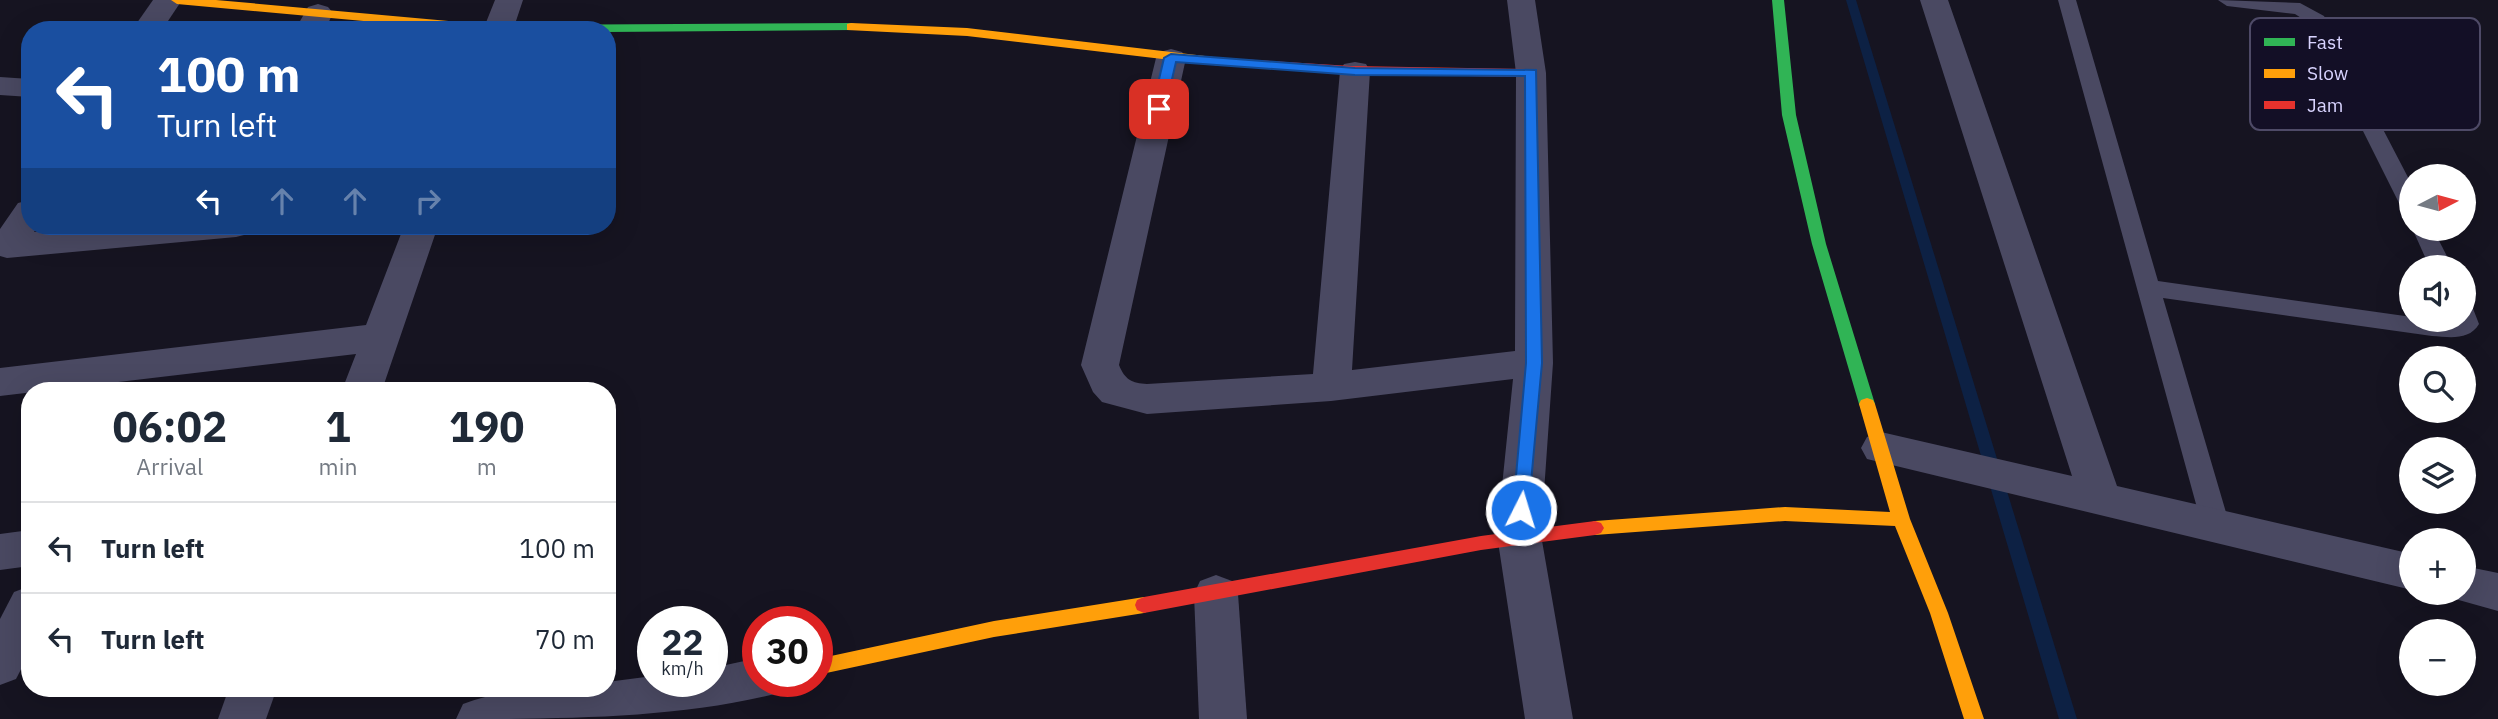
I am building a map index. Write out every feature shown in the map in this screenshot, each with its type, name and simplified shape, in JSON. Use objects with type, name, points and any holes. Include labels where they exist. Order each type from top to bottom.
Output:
[{"type":"street","points":[[154,21],[168,0]]},
{"type":"street","points":[[177,0],[314,21]]},
{"type":"street","points":[[501,21],[509,0]]},
{"type":"street","points":[[1521,0],[1531,73],[1534,363],[1519,535],[1549,719]]},
{"type":"street","points":[[1778,0],[1789,115],[1804,182],[1901,519],[1938,613],[1974,719]]},
{"type":"street","points":[[1934,0],[2100,499]]},
{"type":"street","points":[[616,28],[898,27],[977,32],[1171,58],[1355,71],[1531,73]]},
{"type":"street","points":[[1171,58],[1100,365],[1105,383],[1121,396],[1147,399],[1331,387],[1534,363]]},
{"type":"street","points":[[1331,387],[1355,71]]},
{"type":"street","points":[[0,86],[21,87]]},
{"type":"street","points":[[4,247],[21,223]]},
{"type":"street","points":[[4,247],[131,235]]},
{"type":"street","points":[[365,382],[418,235]]},
{"type":"street","points":[[0,382],[141,378],[382,337]]},
{"type":"street","points":[[1881,448],[2399,569]]},
{"type":"street","points":[[833,664],[994,629],[1216,594],[1412,553],[1519,535],[1680,520],[1785,514],[1901,519]]},
{"type":"street","points":[[0,552],[21,549]]},
{"type":"street","points":[[2476,587],[2498,592]]},
{"type":"street","points":[[1216,594],[1223,719]]},
{"type":"street","points":[[0,665],[21,623]]},
{"type":"street","points":[[480,719],[543,715],[742,682]]},
{"type":"street","points":[[242,719],[250,697]]},
{"type":"lane","points":[[2067,0],[2216,526]]},
{"type":"lane","points":[[2227,0],[2300,9],[2314,18]]},
{"type":"lane","points":[[2373,130],[2399,181]]},
{"type":"lane","points":[[2148,288],[2399,323]]},
{"type":"waterway","points":[[1851,0],[2068,719]]},
{"type":"traffic: fast","points":[[1778,0],[1789,115],[1819,244],[1867,404]]},
{"type":"traffic: fast","points":[[616,28],[851,27]]},
{"type":"traffic: slow","points":[[177,0],[406,21]]},
{"type":"traffic: slow","points":[[851,27],[967,32],[1222,62]]},
{"type":"traffic: slow","points":[[1867,404],[1901,519],[1939,613],[1974,719]]},
{"type":"traffic: slow","points":[[1595,528],[1785,514],[1901,519]]},
{"type":"traffic: slow","points":[[833,664],[994,629],[1144,605]]},
{"type":"traffic: jam","points":[[1222,62],[1351,70],[1531,73]]},
{"type":"traffic: jam","points":[[1144,605],[1425,552],[1595,528]]},
{"type":"route","points":[[1159,109],[1171,58],[1355,71],[1531,73],[1534,363],[1521,510]]}]
